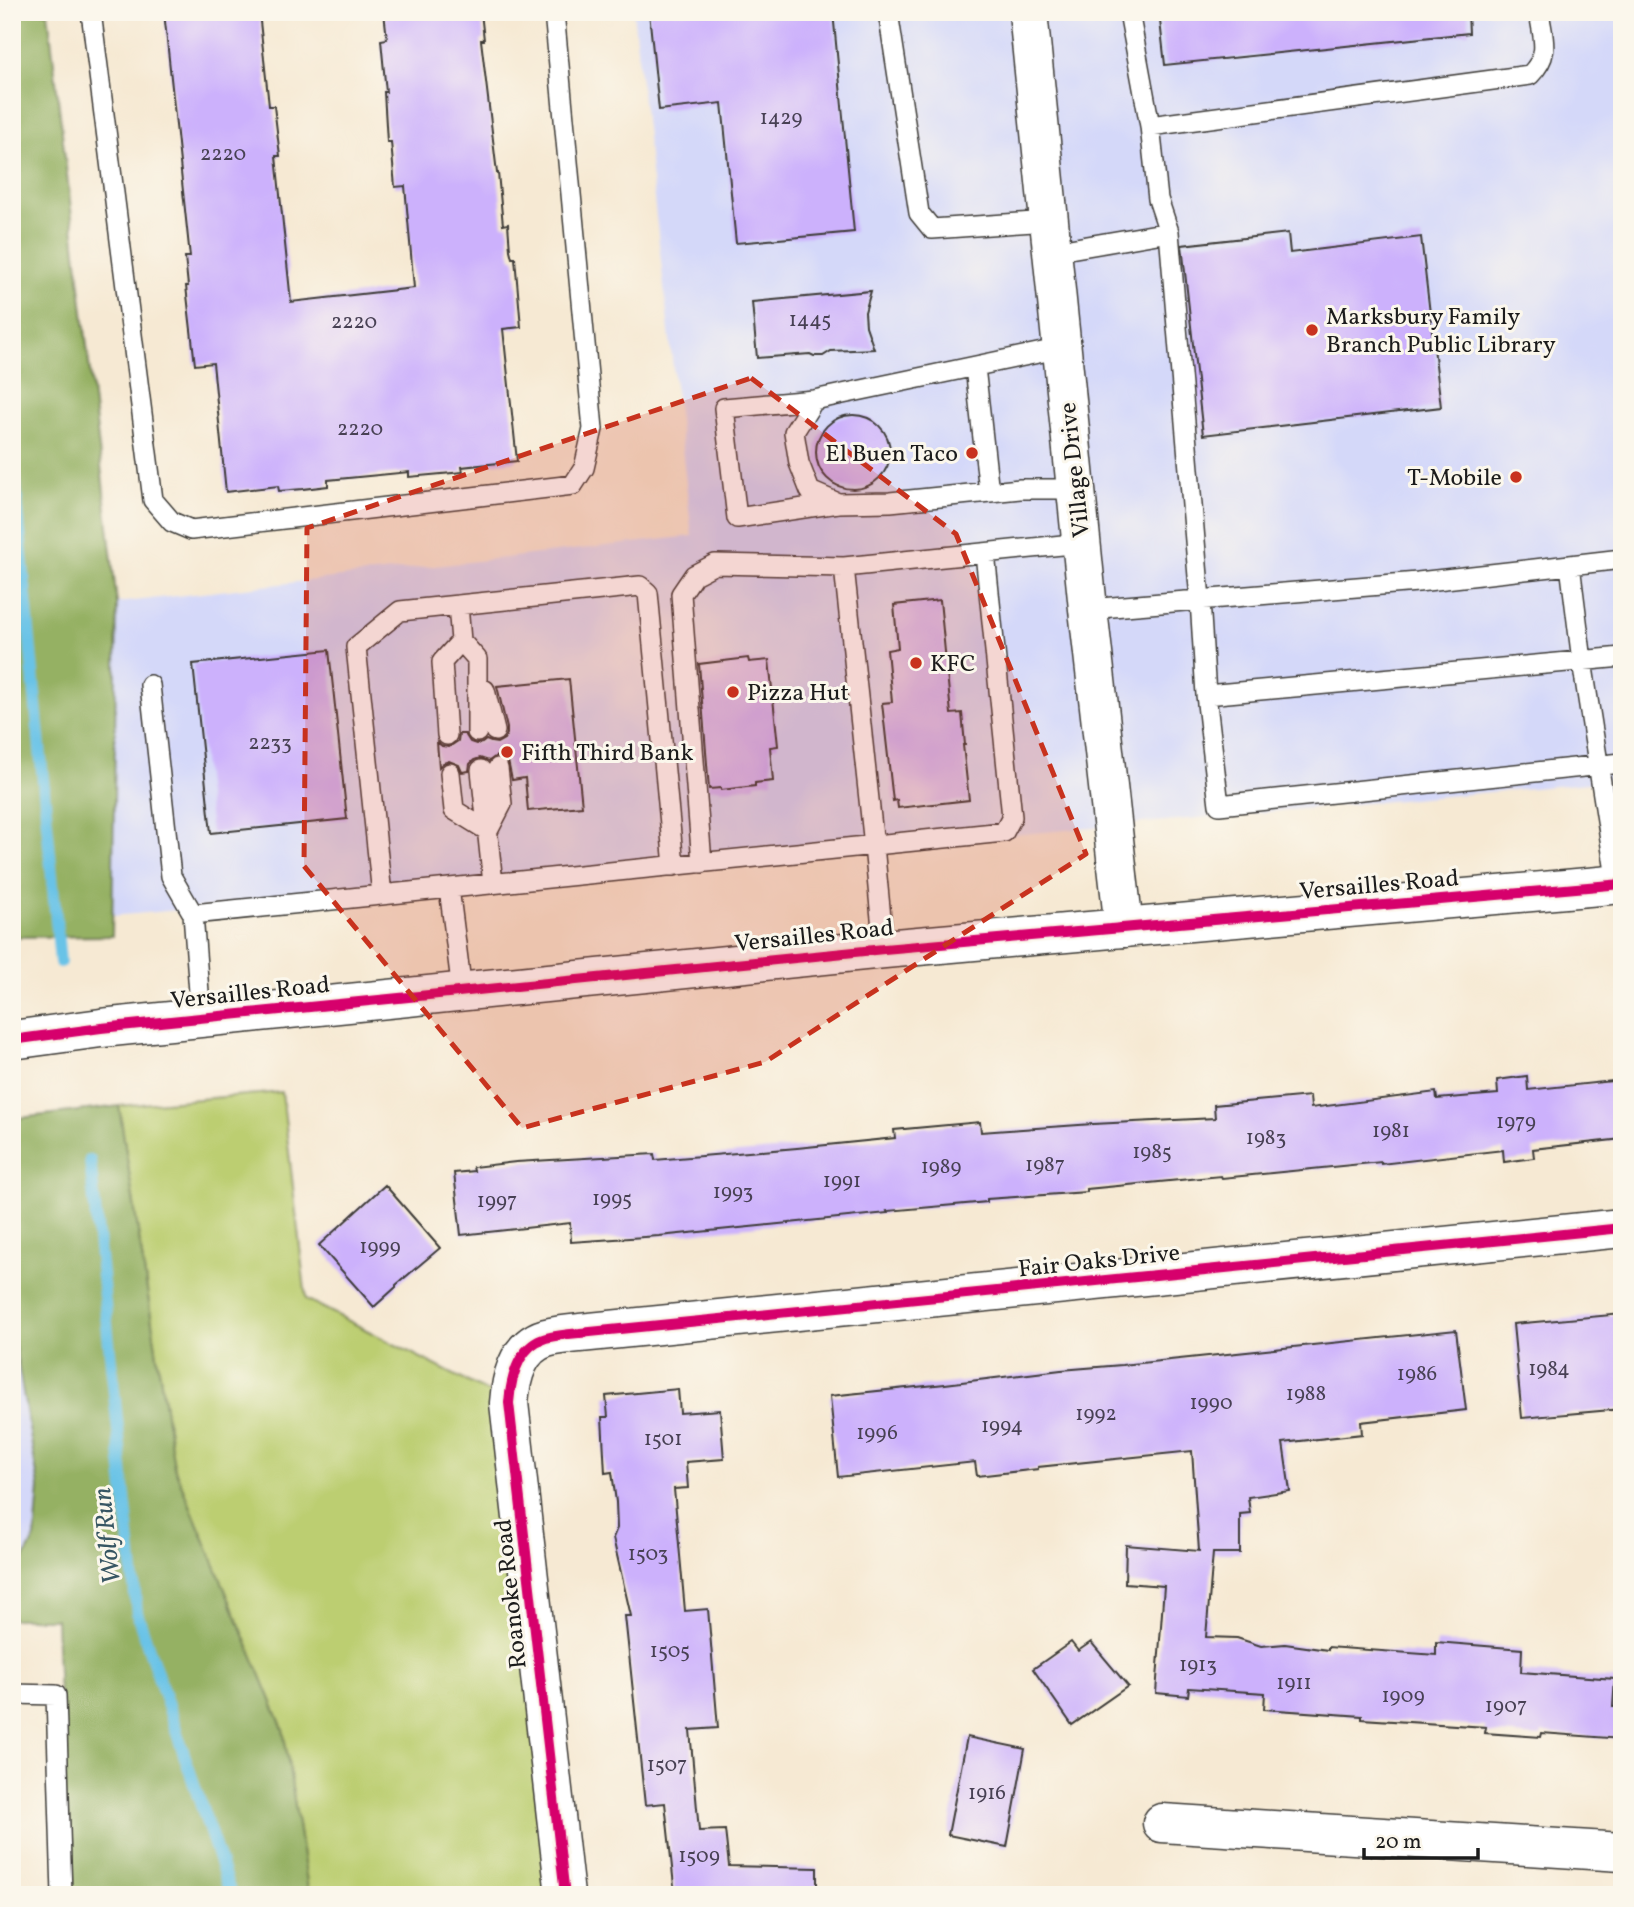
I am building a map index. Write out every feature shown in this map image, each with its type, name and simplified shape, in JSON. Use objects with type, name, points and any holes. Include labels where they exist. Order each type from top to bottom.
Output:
[{"type":"street","name":"Village Drive","points":[[1028,12],[1088,609],[1124,928]]},
{"type":"street","name":"Versailles Road","points":[[12,1040],[101,1028],[884,948],[1619,884]]},
{"type":"street","name":"Fair Oaks Drive","points":[[580,1333],[1622,1228]]},
{"type":"street","name":"Roanoke Road","points":[[565,1895],[509,1403],[514,1370],[526,1350],[544,1338],[580,1333]]},
{"type":"street","points":[[1162,1823],[1622,1852]]},
{"type":"lane","points":[[91,12],[153,500],[172,522],[191,530],[573,485],[584,468],[593,429],[554,12]]},
{"type":"lane","points":[[888,12],[919,213],[932,229],[1050,236],[1169,232]]},
{"type":"lane","points":[[1129,12],[1150,126],[1158,199],[1169,232],[1206,695],[1219,806],[1622,763]]},
{"type":"lane","points":[[1150,126],[1530,75],[1541,65],[1545,54],[1539,12]]},
{"type":"lane","points":[[1062,348],[814,400],[724,408],[737,518],[838,503],[890,502],[1020,489],[1076,489]]},
{"type":"lane","points":[[975,367],[989,492]]},
{"type":"lane","points":[[814,400],[794,432],[799,463],[810,491],[838,503]]},
{"type":"lane","points":[[702,863],[681,594],[694,575],[715,564],[844,567],[1082,543]]},
{"type":"lane","points":[[193,914],[1004,832],[1012,817],[985,553]]},
{"type":"lane","points":[[1088,609],[1418,582],[1622,559]]},
{"type":"lane","points":[[1570,565],[1582,661],[1619,884]]},
{"type":"lane","points":[[844,567],[884,948]]},
{"type":"lane","points":[[382,895],[356,647],[400,611],[640,586],[648,593],[674,866]]},
{"type":"lane","points":[[458,605],[461,641],[477,659],[486,732]]},
{"type":"lane","points":[[447,736],[442,662],[461,641]]},
{"type":"lane","points":[[1206,695],[1622,657]]},
{"type":"lane","points":[[150,685],[171,876],[193,914],[201,1018]]},
{"type":"lane","points":[[490,769],[502,804],[488,831],[493,884]]},
{"type":"lane","points":[[450,773],[454,810],[488,831]]},
{"type":"lane","points":[[449,888],[462,991]]},
{"type":"lane","points":[[12,1694],[56,1695],[62,1895]]},
{"type":"highlighted area","points":[[751,378],[956,534],[1086,854],[765,1062],[522,1128],[304,866],[307,528]]},
{"type":"shaded area","points":[[12,12],[48,12],[117,603],[692,536],[633,12],[1622,12],[1622,780],[12,925]]},
{"type":"shaded area","points":[[12,1328],[39,1487],[35,1538],[12,1580]]},
{"type":"green space","points":[[12,12],[48,12],[117,603],[112,936],[12,937]]},
{"type":"green space","points":[[282,1092],[306,1299],[509,1403],[565,1895],[309,1895],[283,1729],[174,1467],[119,1106]]},
{"type":"green space","points":[[119,1106],[174,1467],[283,1729],[309,1895],[66,1895],[56,1619],[12,1619],[12,1580],[35,1538],[39,1487],[12,1328],[12,1119]]},
{"type":"building","points":[[164,12],[259,12],[269,106],[274,106],[280,156],[276,156],[291,302],[414,288],[405,186],[395,187],[391,142],[387,142],[381,40],[387,39],[384,12],[481,12],[484,40],[481,40],[503,225],[508,224],[510,250],[512,258],[515,258],[521,327],[503,329],[517,461],[462,467],[463,472],[409,477],[409,472],[328,480],[328,486],[303,489],[279,491],[278,486],[226,492],[213,363],[195,365],[186,286],[185,257],[190,257]]},
{"type":"building","points":[[649,12],[833,12],[854,232],[736,243],[722,103],[659,110]]},
{"type":"building","points":[[1159,12],[1468,12],[1469,33],[1165,65]]},
{"type":"building","name":"Marksbury Family Branch Public Library","points":[[1288,233],[1290,253],[1421,237],[1441,407],[1203,435],[1182,245]]},
{"type":"building","points":[[871,291],[865,312],[866,326],[874,349],[831,351],[823,356],[810,354],[757,358],[752,302]]},
{"type":"building","points":[[853,415],[874,421],[884,431],[890,452],[884,473],[874,483],[853,489],[832,483],[822,473],[816,452],[822,431],[832,421]]},
{"type":"building","points":[[940,600],[951,714],[962,713],[969,800],[898,808],[897,800],[893,801],[882,703],[892,702],[887,650],[898,648],[894,605]]},
{"type":"building","points":[[329,650],[347,819],[211,833],[193,664]]},
{"type":"building","name":"Pizza Hut","points":[[748,658],[749,662],[769,660],[778,746],[770,747],[773,781],[755,783],[755,786],[709,789],[699,664]]},
{"type":"building","name":"Fifth Third Bank","points":[[569,679],[582,806],[528,811],[525,778],[512,780],[508,761],[502,757],[496,756],[489,761],[480,758],[474,760],[469,771],[462,772],[459,765],[449,761],[439,767],[437,742],[449,747],[458,741],[459,734],[465,734],[470,742],[476,744],[486,740],[497,743],[504,739],[507,728],[497,686]]},
{"type":"building","points":[[1527,1076],[1528,1090],[1622,1080],[1622,1139],[1533,1149],[1534,1158],[1504,1162],[1503,1150],[1381,1164],[1087,1189],[1087,1192],[987,1199],[987,1202],[659,1236],[571,1242],[570,1223],[461,1235],[454,1173],[474,1171],[473,1167],[654,1154],[655,1160],[797,1148],[895,1138],[894,1130],[980,1122],[981,1132],[1215,1118],[1214,1105],[1310,1096],[1311,1108],[1436,1092],[1437,1099],[1498,1094],[1497,1080]]},
{"type":"building","points":[[385,1185],[440,1248],[374,1307],[319,1245]]},
{"type":"building","points":[[1622,1314],[1622,1409],[1522,1418],[1513,1324]]},
{"type":"building","points":[[1456,1330],[1466,1410],[1361,1422],[1362,1434],[1283,1443],[1290,1491],[1248,1497],[1250,1513],[1240,1514],[1240,1553],[1213,1553],[1206,1637],[1237,1638],[1261,1646],[1285,1644],[1328,1650],[1328,1647],[1436,1655],[1436,1642],[1522,1649],[1521,1672],[1615,1679],[1613,1707],[1622,1707],[1622,1739],[1542,1733],[1541,1737],[1485,1733],[1486,1727],[1264,1709],[1265,1693],[1189,1688],[1188,1696],[1156,1693],[1164,1586],[1125,1583],[1126,1545],[1199,1551],[1192,1451],[977,1476],[975,1462],[838,1477],[830,1396]]},
{"type":"building","points":[[678,1389],[680,1413],[720,1410],[724,1459],[686,1462],[688,1488],[674,1489],[685,1611],[708,1609],[718,1728],[690,1730],[699,1831],[725,1830],[729,1866],[817,1868],[817,1895],[675,1895],[665,1803],[645,1805],[625,1616],[631,1616],[613,1538],[617,1528],[616,1502],[612,1472],[605,1473],[602,1417],[608,1417],[606,1396]]},
{"type":"building","points":[[1071,1642],[1078,1651],[1091,1642],[1128,1686],[1072,1725],[1033,1669]]},
{"type":"building","points":[[967,1737],[1025,1749],[1007,1847],[948,1835]]},
{"type":"waterway","name":"Wolf Run","points":[[12,449],[60,962]]},
{"type":"waterway","name":"Wolf Run","points":[[90,1160],[137,1613],[231,1895]]},
{"type":"cycle path","points":[[12,1040],[101,1028],[884,949],[1622,884]]},
{"type":"cycle path","points":[[565,1895],[509,1403],[514,1373],[523,1355],[536,1342],[567,1334],[1622,1228]]},
{"type":"place","name":"Marksbury Family Branch Public Library","points":[[1312,330]]},
{"type":"place","name":"El Buen Taco","points":[[972,453]]},
{"type":"place","name":"T-Mobile","points":[[1516,477]]},
{"type":"place","name":"KFC","points":[[916,663]]},
{"type":"place","name":"Pizza Hut","points":[[733,692]]},
{"type":"place","name":"Fifth Third Bank","points":[[507,752]]}]
